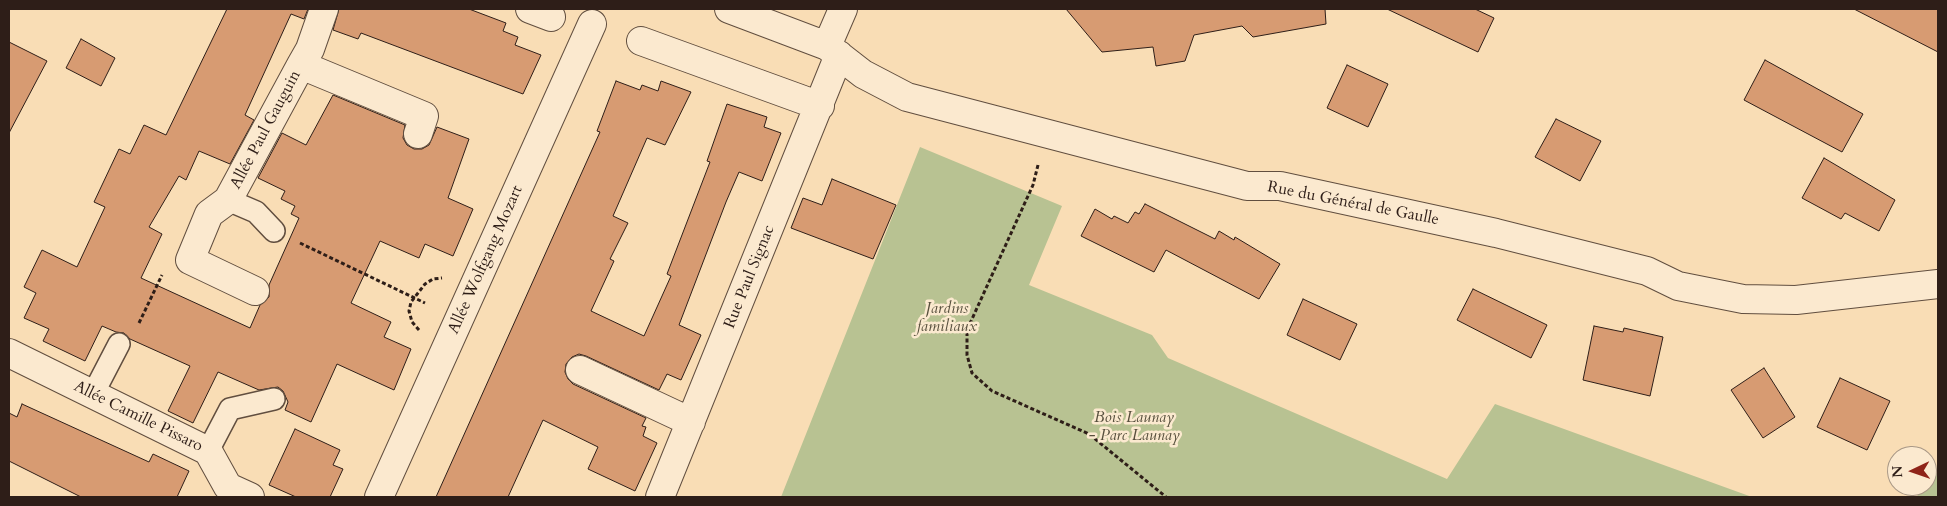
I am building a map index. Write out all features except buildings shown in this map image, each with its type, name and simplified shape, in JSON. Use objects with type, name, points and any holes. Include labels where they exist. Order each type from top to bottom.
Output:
[{"type":"street","name":"Allée Paul Gauguin","points":[[190,260],[209,214],[228,200],[310,49],[324,9]]},
{"type":"street","name":"Rue du Général de Gaulle","points":[[729,9],[833,51],[863,74],[907,97],[1247,186],[1280,186],[1496,233],[1647,270],[1678,286],[1743,299],[1796,300],[1938,284]]},
{"type":"street","name":"Rue Paul Signac","points":[[660,497],[820,106],[843,9]]},
{"type":"street","name":"Allée Wolfgang Mozart","points":[[379,497],[592,24]]},
{"type":"street","points":[[642,41],[820,106]]},
{"type":"street","points":[[301,65],[424,116],[418,134]]},
{"type":"street","points":[[190,260],[255,291]]},
{"type":"street","name":"Allée Camille Pissaro","points":[[9,353],[208,451],[228,487],[250,497]]},
{"type":"street","points":[[580,370],[691,422]]},
{"type":"lane","points":[[228,200],[256,212],[274,231]]},
{"type":"lane","points":[[93,394],[119,344]]},
{"type":"lane","points":[[208,451],[230,409],[274,399]]},
{"type":"path","points":[[1047,135],[1033,184],[967,330],[967,355],[972,373],[992,391],[1088,434],[1166,497]]},
{"type":"path","points":[[274,231],[425,303]]},
{"type":"path","points":[[119,344],[130,344],[165,268],[190,260]]},
{"type":"path","points":[[421,333],[412,322],[409,311],[414,298],[425,284],[433,279],[442,278]]},
{"type":"green space","points":[[920,147],[1062,206],[1029,285],[1152,335],[1168,358],[1447,479],[1495,404],[1752,497],[781,497]]},
{"type":"green space","points":[[1938,471],[1938,497],[1916,497],[1937,496]]},
{"type":"park label","name":"Jardins familiaux","points":[[947,318]]},
{"type":"park label","name":"Bois Launay - Parc Launay","points":[[1134,427]]}]
